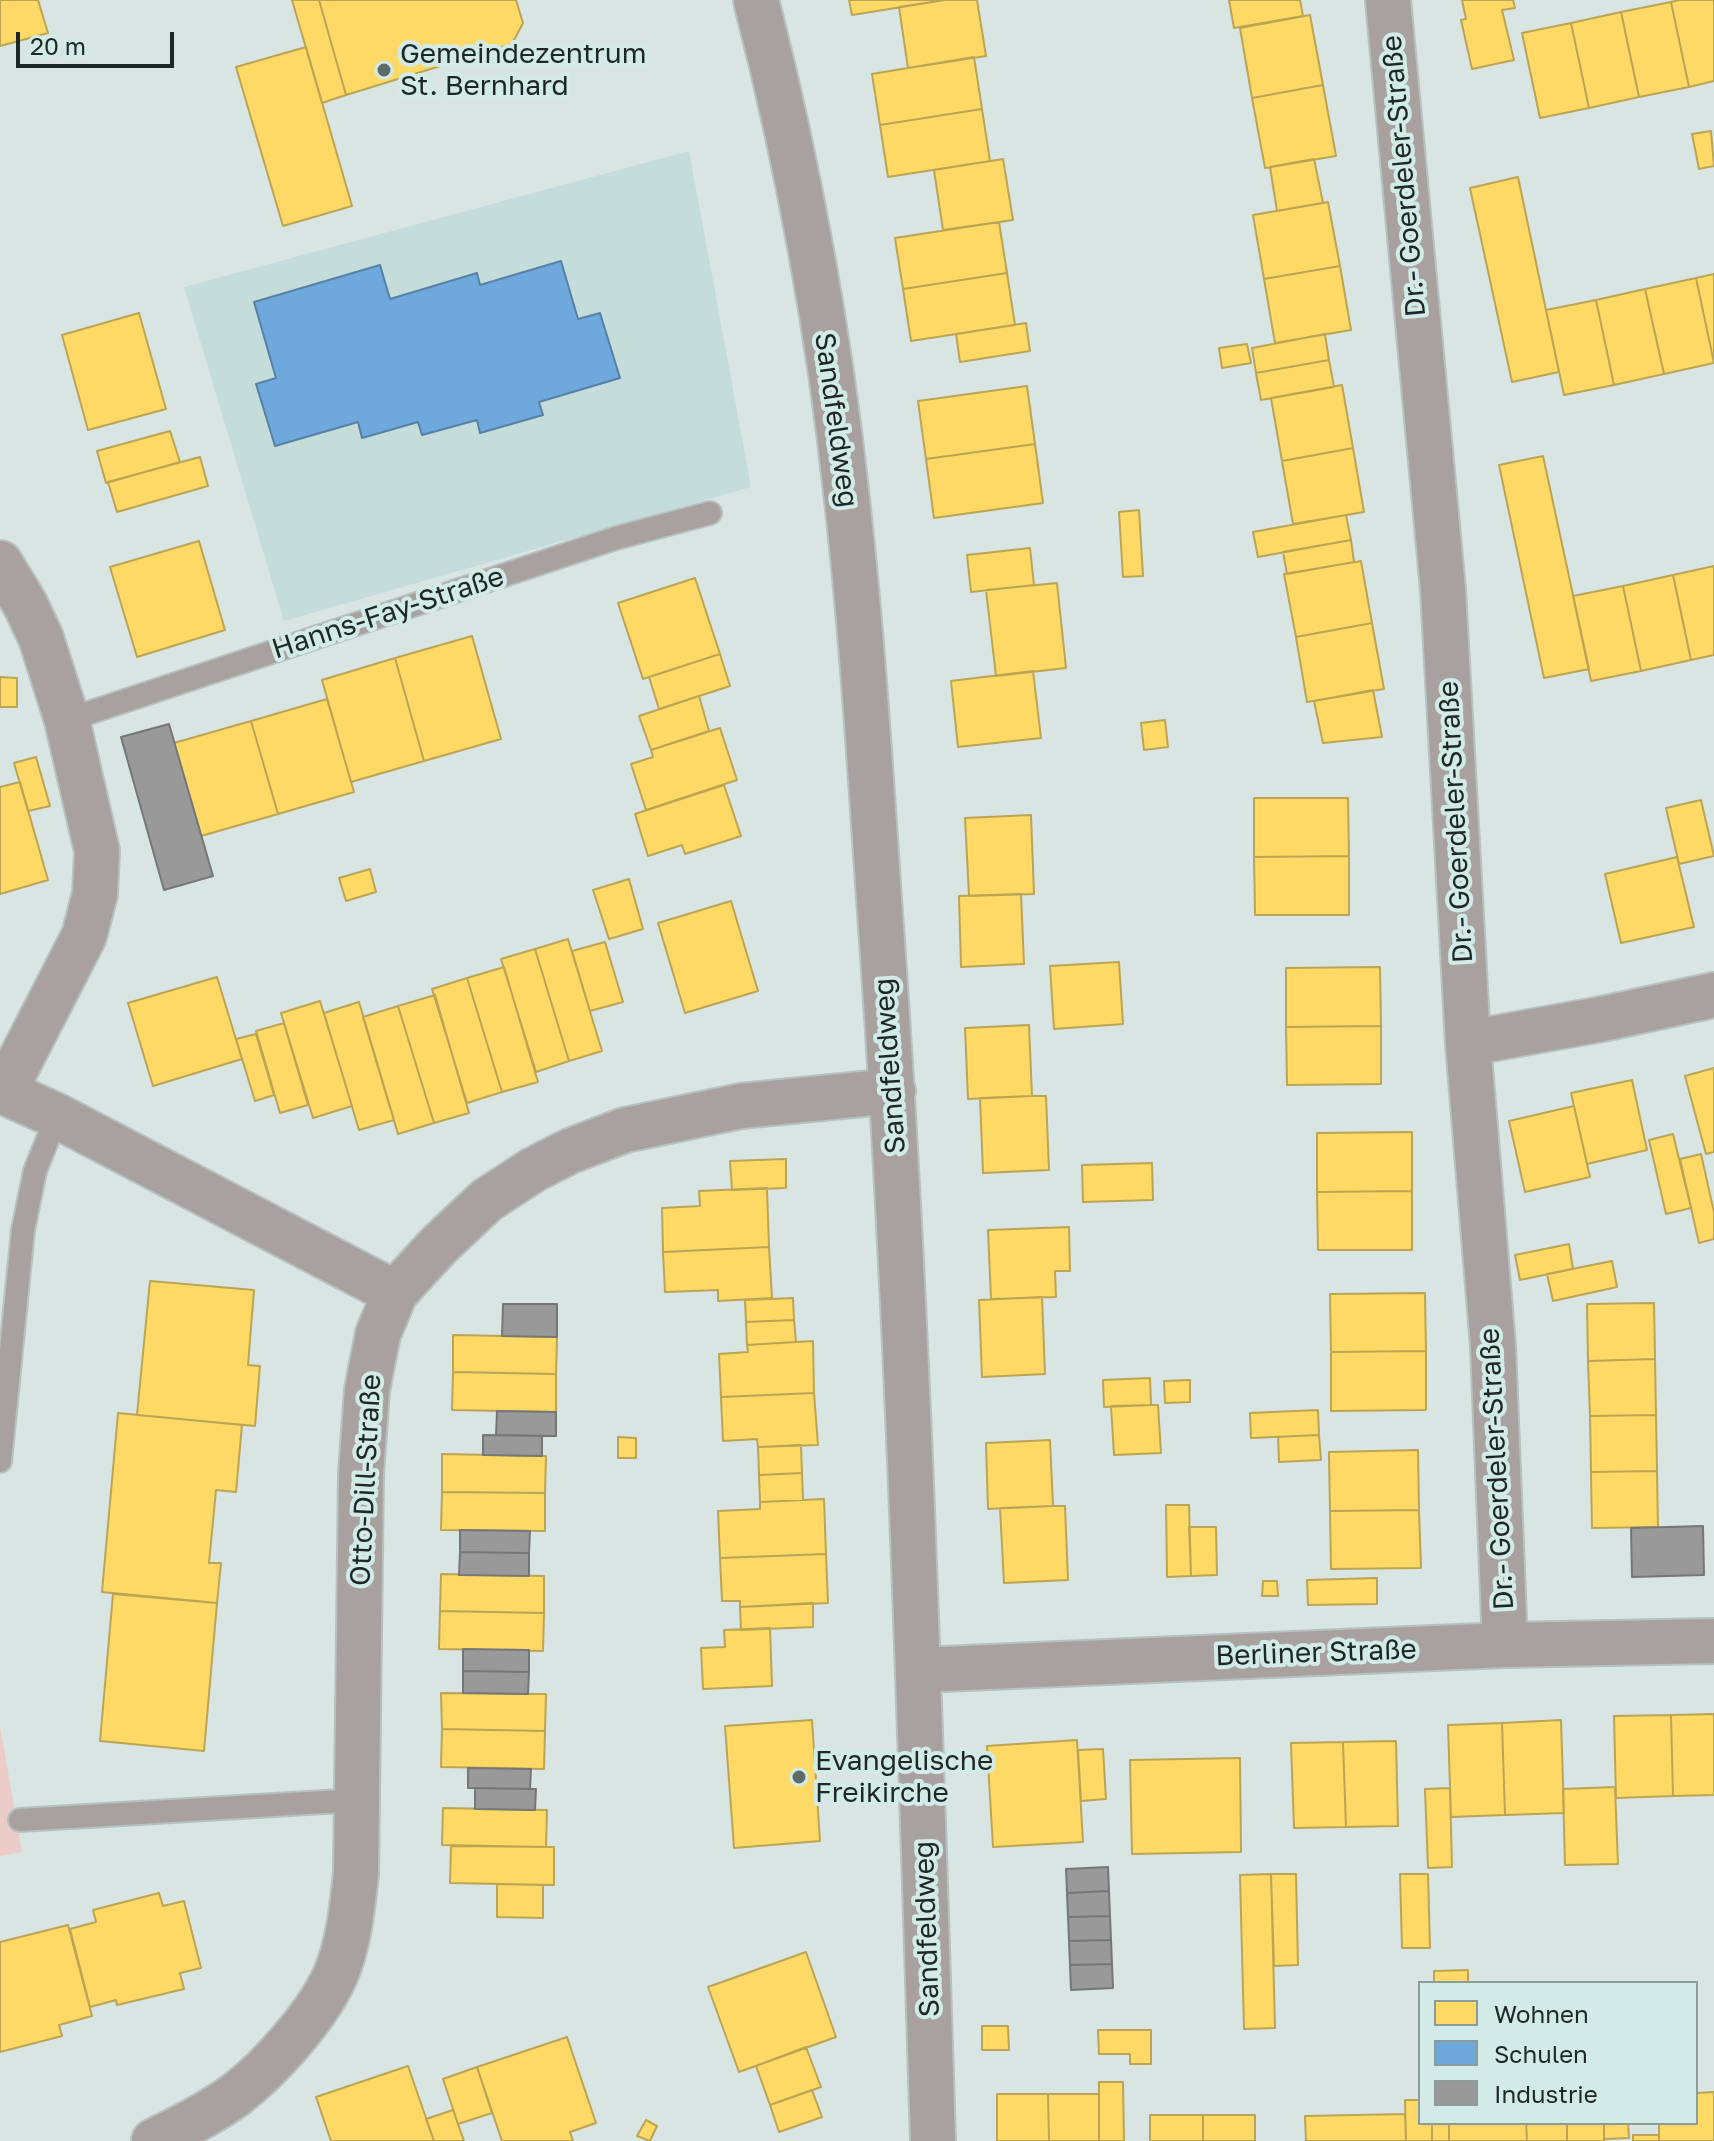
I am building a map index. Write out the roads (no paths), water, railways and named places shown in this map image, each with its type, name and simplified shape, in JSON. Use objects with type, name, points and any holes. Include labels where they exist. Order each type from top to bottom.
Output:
[{"type":"street","name":"Sandfeldweg","points":[[756,0],[798,179],[825,334],[847,500],[893,1091],[919,1670],[933,2141]]},
{"type":"street","name":"Dr.- Goerdeler-Straße","points":[[1388,0],[1443,590],[1468,1043],[1493,1346],[1505,1645]]},
{"type":"street","points":[[0,563],[41,638],[67,720],[97,851],[95,894],[84,936],[2,1091],[57,1116],[395,1293]]},
{"type":"street","points":[[1468,1043],[1714,995]]},
{"type":"street","name":"Otto-Dill-Straße","points":[[154,2141],[235,2095],[278,2054],[316,2010],[336,1974],[350,1927],[356,1874],[358,1800],[363,1446],[367,1390],[378,1334],[395,1293],[439,1245],[487,1200],[533,1170],[570,1151],[625,1130],[741,1106],[893,1091]]},
{"type":"street","name":"Berliner Straße","points":[[919,1670],[1505,1645],[1714,1641]]},
{"type":"lane","name":"Hanns-Fay-Straße","points":[[67,720],[616,538],[710,513]]},
{"type":"lane","points":[[0,1461],[23,1230],[35,1171],[57,1116]]},
{"type":"lane","points":[[20,1820],[358,1800]]},
{"type":"place","name":"Gemeindezentrum St. Bernhard","points":[[384,70]]},
{"type":"place","name":"Evangelische Freikirche","points":[[799,1777]]}]
